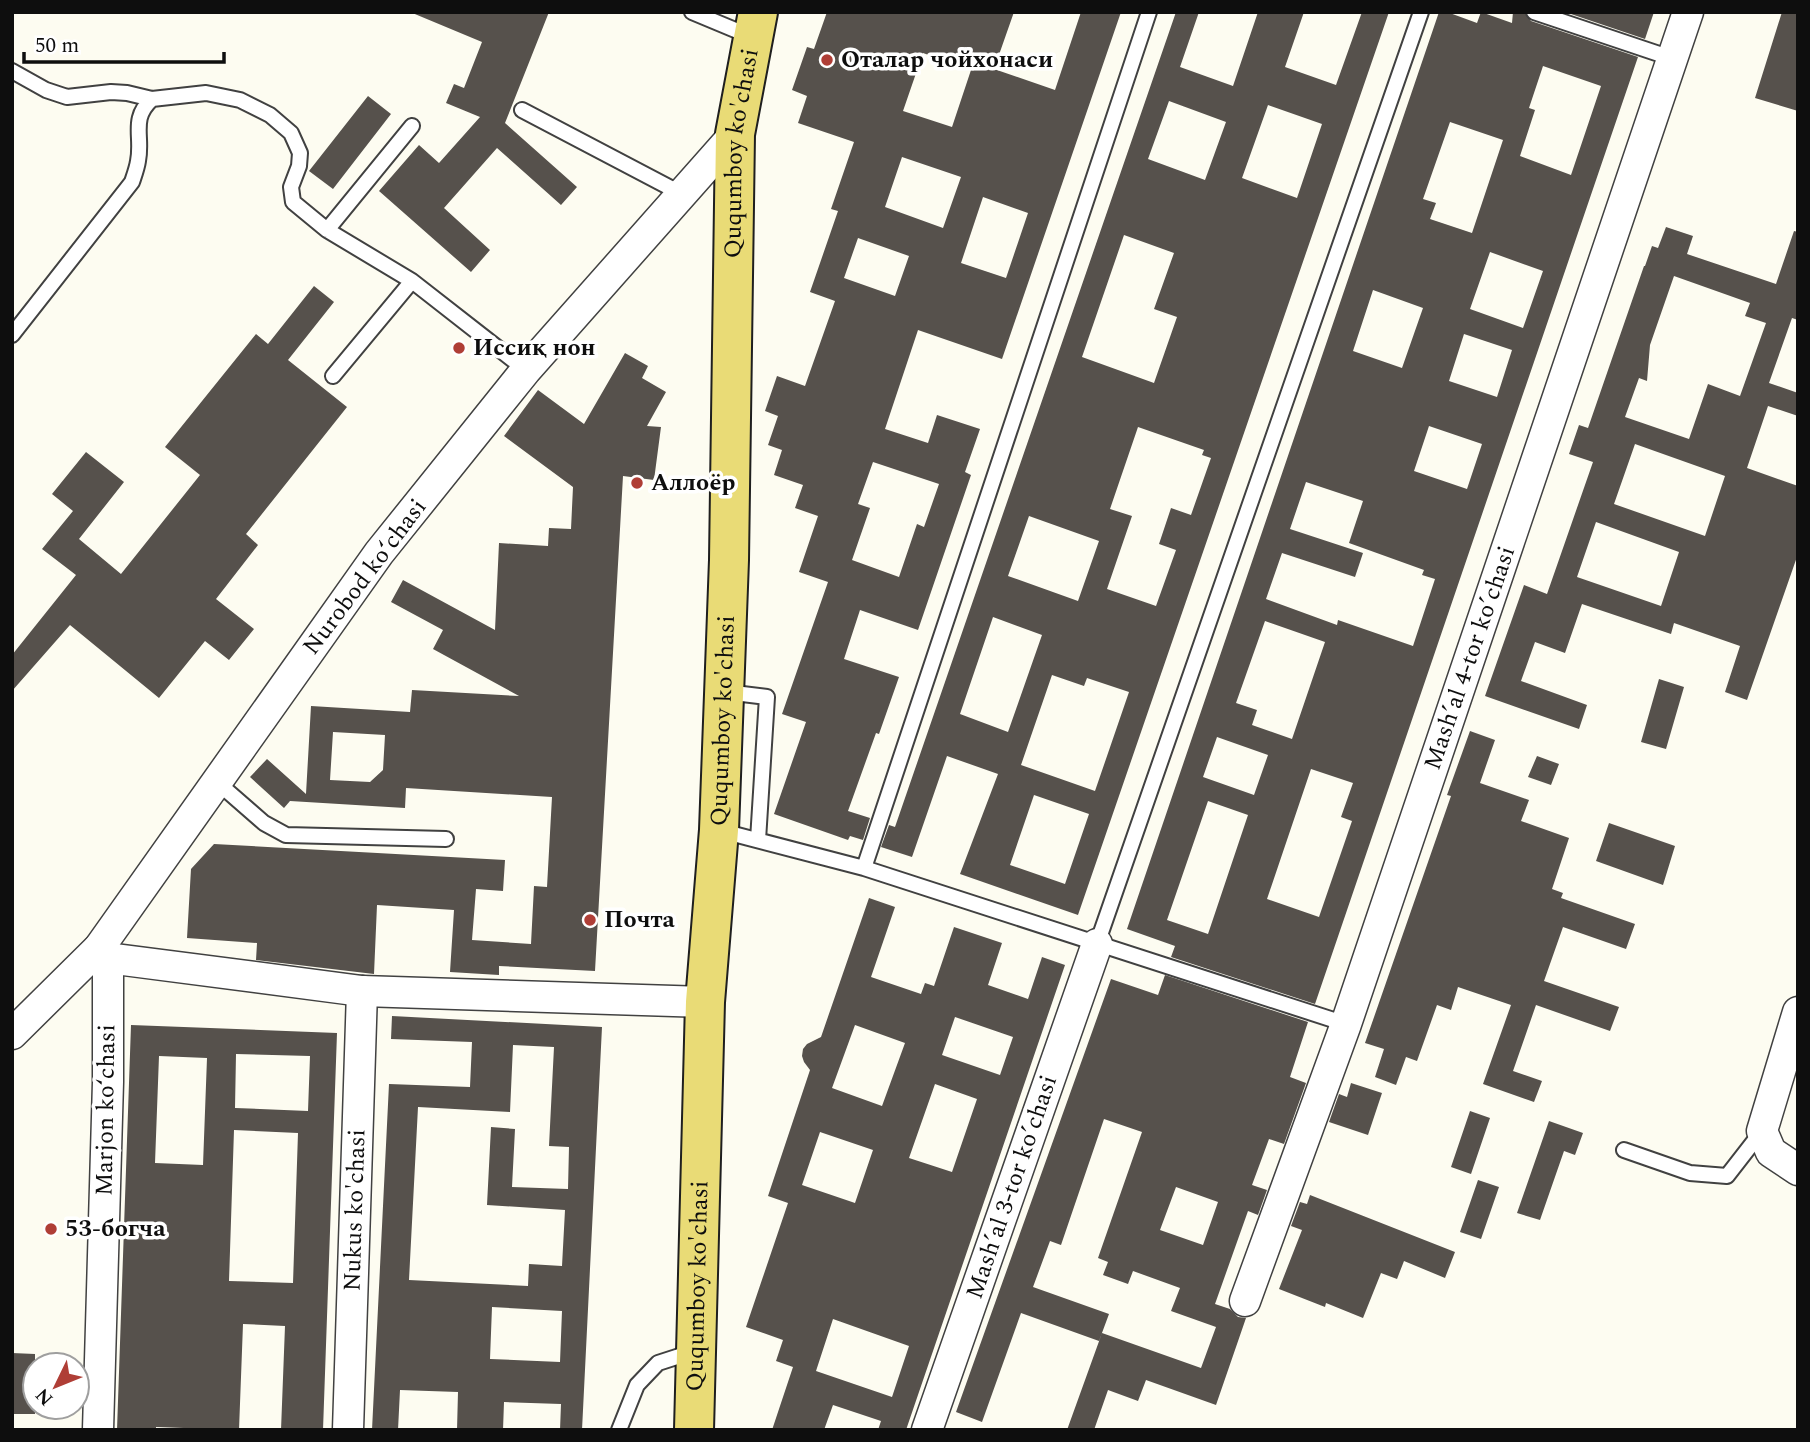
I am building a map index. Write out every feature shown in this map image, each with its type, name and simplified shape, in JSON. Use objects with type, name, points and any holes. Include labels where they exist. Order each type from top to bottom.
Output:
[{"type":"main road","name":"Ququmboy ko'chasi","points":[[694,1430],[705,1002],[719,830],[729,560],[736,134],[755,25]]},
{"type":"street","name":"Mashʼal 4-tor koʼchasi","points":[[1245,1301],[1346,1024],[1688,12]]},
{"type":"street","name":"Nurobod koʻchasi","points":[[12,1034],[103,953],[217,782],[379,554],[526,370],[736,134]]},
{"type":"street","name":"Mashʼal 3-tor koʼchasi","points":[[934,1428],[1097,944]]},
{"type":"street","points":[[103,953],[362,991],[705,1002]]},
{"type":"street","name":"Marjon koʻchasi","points":[[98,1430],[108,1082],[103,953]]},
{"type":"street","name":"Nukus ko'chasi","points":[[348,1430],[362,991]]},
{"type":"street","points":[[1798,1012],[1762,1131],[1771,1152],[1798,1170]]},
{"type":"lane","points":[[692,12],[755,25]]},
{"type":"lane","points":[[864,868],[1149,12]]},
{"type":"lane","points":[[1097,944],[1421,12]]},
{"type":"lane","points":[[1534,12],[1674,59]]},
{"type":"lane","points":[[12,71],[46,90],[67,97],[111,92],[152,99],[206,93],[240,100],[270,115],[291,134],[300,153],[299,166],[291,187],[293,202],[327,230],[412,281],[526,370]]},
{"type":"lane","points":[[12,335],[132,183],[138,161],[138,123],[143,107],[152,99]]},
{"type":"lane","points":[[522,110],[682,194]]},
{"type":"lane","points":[[327,230],[412,126]]},
{"type":"lane","points":[[333,376],[412,281]]},
{"type":"lane","points":[[724,692],[767,697],[758,840]]},
{"type":"lane","points":[[217,782],[264,823],[286,835],[446,839]]},
{"type":"lane","points":[[719,830],[864,868],[1346,1024]]},
{"type":"lane","points":[[1624,1150],[1690,1173],[1727,1176],[1762,1131]]},
{"type":"lane","points":[[619,1430],[637,1385],[658,1363],[696,1351]]},
{"type":"building","points":[[410,12],[549,12],[505,123],[577,187],[561,205],[497,148],[444,208],[490,250],[471,272],[379,191],[419,145],[439,163],[480,117],[446,103],[454,84],[464,88],[482,42]]},
{"type":"building","points":[[827,12],[1014,12],[994,69],[1055,90],[1081,12],[1121,12],[1002,359],[918,330],[885,429],[928,443],[937,415],[980,429],[965,472],[971,475],[918,630],[860,610],[844,659],[899,677],[848,811],[870,818],[863,840],[850,836],[848,840],[774,814],[806,722],[782,714],[828,582],[799,572],[818,516],[795,508],[803,485],[774,475],[782,450],[768,445],[778,416],[765,411],[777,376],[805,386],[835,301],[810,292],[838,211],[831,209],[854,142],[798,123],[807,96],[792,90],[807,47],[814,49]],"holes":[[[923,53],[971,70],[952,127],[903,111]],[[902,157],[961,177],[943,228],[885,207]],[[983,197],[1028,213],[1006,278],[961,263]],[[858,238],[909,256],[895,296],[844,278]],[[873,462],[939,484],[924,527],[917,524],[899,577],[852,560],[870,508],[858,504]]]},
{"type":"building","points":[[1176,12],[1199,12],[1180,67],[1233,86],[1258,12],[1304,12],[1285,67],[1336,85],[1362,12],[1389,12],[1078,915],[960,874],[998,774],[947,756],[912,857],[881,847],[889,825],[895,827]],"holes":[[[1169,101],[1226,122],[1205,180],[1148,159]],[[1268,105],[1322,124],[1297,198],[1242,178]],[[1124,235],[1174,253],[1154,309],[1177,317],[1154,383],[1082,357]],[[1138,427],[1204,450],[1202,455],[1211,458],[1191,515],[1171,508],[1159,544],[1176,550],[1156,606],[1107,589],[1132,516],[1110,509]],[[1029,516],[1099,541],[1078,601],[1008,576]],[[993,617],[1042,635],[1008,732],[960,714]],[[1052,675],[1084,686],[1087,678],[1129,692],[1095,791],[1021,765]],[[1034,795],[1089,814],[1065,884],[1010,865]]]},
{"type":"building","points":[[1439,12],[1447,12],[1477,23],[1481,12],[1512,23],[1513,12],[1525,12],[1531,21],[1638,57],[1315,1004],[1171,957],[1175,946],[1127,929]],"holes":[[[1543,66],[1601,86],[1571,175],[1520,156],[1535,110],[1529,108]],[[1450,122],[1503,140],[1472,233],[1430,219],[1436,203],[1423,199]],[[1490,252],[1543,271],[1523,328],[1470,309]],[[1373,290],[1423,308],[1402,368],[1353,351]],[[1464,334],[1512,350],[1497,397],[1449,381]],[[1429,426],[1482,444],[1467,489],[1414,471]],[[1306,482],[1363,501],[1349,543],[1424,570],[1422,575],[1435,579],[1413,646],[1338,620],[1337,625],[1266,599],[1282,553],[1355,577],[1363,553],[1290,529]],[[1265,621],[1325,642],[1292,739],[1252,725],[1257,710],[1236,703]],[[1217,737],[1268,755],[1254,795],[1203,777]],[[1311,769],[1353,783],[1341,817],[1352,821],[1319,917],[1267,899]],[[1208,801],[1248,815],[1208,934],[1167,920]]]},
{"type":"building","points":[[1565,12],[1654,12],[1645,39]]},
{"type":"building","points":[[1782,12],[1798,12],[1798,111],[1755,98]]},
{"type":"building","points":[[368,96],[391,114],[333,189],[309,171]]},
{"type":"building","points":[[1666,227],[1693,236],[1687,254],[1776,284],[1794,231],[1798,232],[1798,320],[1792,318],[1769,383],[1798,393],[1798,416],[1768,406],[1747,468],[1798,486],[1798,554],[1747,700],[1725,692],[1740,646],[1674,623],[1671,634],[1582,604],[1565,653],[1535,642],[1521,681],[1587,705],[1579,729],[1485,696],[1524,585],[1547,594],[1593,462],[1569,454],[1579,425],[1588,428],[1644,266],[1652,246],[1658,248]],"holes":[[[1674,276],[1750,303],[1745,316],[1766,323],[1740,396],[1708,384],[1689,439],[1625,417],[1639,378],[1647,381],[1650,345]],[[1635,444],[1725,476],[1705,536],[1614,504]],[[1596,522],[1679,552],[1661,606],[1577,577]]]},
{"type":"building","points":[[314,286],[334,302],[288,360],[347,407],[246,534],[258,545],[216,599],[254,629],[229,660],[205,641],[159,698],[70,625],[12,691],[12,655],[76,575],[42,549],[73,511],[52,494],[86,452],[124,482],[79,539],[121,574],[200,475],[165,447],[256,334],[268,344]]},
{"type":"building","points":[[625,353],[648,366],[642,378],[666,392],[647,426],[661,427],[654,480],[623,476],[595,971],[499,966],[499,975],[450,972],[454,910],[377,905],[374,974],[256,960],[257,943],[187,938],[191,869],[214,844],[505,860],[503,891],[476,889],[472,940],[531,944],[534,886],[547,887],[552,797],[406,788],[405,808],[290,801],[284,808],[250,777],[267,759],[306,794],[311,706],[410,712],[412,690],[519,696],[433,649],[443,630],[391,602],[403,580],[495,630],[499,543],[548,546],[549,528],[571,529],[573,487],[504,436],[538,390],[584,424]],"holes":[[[333,732],[385,735],[383,770],[370,782],[330,780]]]},
{"type":"building","points":[[1659,679],[1684,687],[1666,749],[1641,742]]},
{"type":"building","points":[[1470,731],[1495,740],[1480,783],[1529,800],[1521,821],[1569,838],[1552,889],[1563,893],[1561,898],[1635,924],[1626,949],[1563,927],[1544,981],[1619,1007],[1610,1031],[1536,1005],[1513,1071],[1542,1081],[1534,1102],[1483,1084],[1511,1005],[1458,987],[1451,1010],[1437,1005],[1417,1061],[1406,1057],[1396,1085],[1375,1077],[1384,1049],[1365,1043],[1451,796],[1447,795]]},
{"type":"building","points":[[1537,756],[1559,764],[1551,785],[1528,777]]},
{"type":"building","points":[[1609,823],[1675,846],[1663,885],[1596,861]]},
{"type":"building","points":[[869,898],[895,907],[871,977],[921,994],[925,983],[934,986],[954,927],[1002,943],[988,985],[1028,999],[1042,957],[1065,965],[906,1430],[878,1430],[881,1421],[833,1405],[824,1430],[772,1430],[793,1367],[776,1361],[783,1340],[746,1327],[788,1203],[768,1196],[810,1070],[802,1056],[803,1049],[821,1037]],"holes":[[[955,1017],[1013,1037],[1000,1075],[942,1055]],[[855,1025],[905,1043],[882,1106],[832,1088]],[[935,1084],[977,1099],[952,1172],[909,1158]],[[820,1132],[873,1150],[855,1203],[802,1185]],[[833,1319],[909,1346],[892,1397],[816,1371]]]},
{"type":"building","points":[[1165,975],[1308,1022],[1290,1077],[1306,1083],[1284,1144],[1269,1139],[1252,1185],[1267,1190],[1258,1215],[1248,1211],[1215,1304],[1230,1309],[1238,1317],[1246,1318],[1216,1405],[1146,1380],[1138,1401],[1108,1390],[1094,1430],[1067,1430],[1102,1333],[1201,1368],[1216,1327],[1171,1311],[1180,1288],[1133,1271],[1128,1284],[1103,1275],[1108,1262],[1098,1258],[1142,1132],[1104,1119],[1061,1245],[1050,1241],[1033,1287],[1109,1314],[1099,1341],[1021,1313],[982,1422],[956,1412],[1111,979],[1158,995]],"holes":[[[1176,1187],[1218,1202],[1203,1245],[1160,1230]]]},
{"type":"building","points":[[392,1016],[602,1027],[582,1430],[560,1430],[561,1404],[504,1402],[503,1430],[457,1430],[458,1392],[400,1390],[398,1430],[372,1430],[389,1084],[470,1087],[472,1042],[391,1039]],"holes":[[[513,1045],[554,1047],[549,1146],[569,1147],[568,1189],[512,1187],[515,1129],[491,1127],[487,1205],[565,1210],[562,1266],[529,1264],[528,1286],[409,1280],[418,1107],[510,1112]],[[492,1307],[562,1311],[560,1362],[490,1359]]]},
{"type":"building","points":[[131,1025],[337,1033],[323,1430],[281,1430],[285,1326],[243,1324],[239,1430],[156,1427],[156,1430],[117,1430]],"holes":[[[236,1054],[310,1056],[308,1111],[235,1108]],[[159,1056],[207,1058],[203,1165],[155,1163]],[[234,1130],[298,1133],[293,1283],[229,1281]]]},
{"type":"building","points":[[1351,1083],[1382,1093],[1368,1135],[1329,1122],[1339,1094],[1347,1097]]},
{"type":"building","points":[[1470,1111],[1490,1118],[1471,1174],[1451,1167]]},
{"type":"building","points":[[1549,1121],[1583,1133],[1575,1155],[1564,1151],[1540,1220],[1517,1213]]},
{"type":"building","points":[[1478,1180],[1499,1187],[1481,1239],[1460,1232]]},
{"type":"building","points":[[1310,1195],[1455,1252],[1445,1278],[1404,1261],[1397,1279],[1381,1273],[1363,1318],[1326,1303],[1325,1307],[1279,1289],[1302,1230],[1291,1226],[1300,1202],[1307,1204]]},
{"type":"building","points":[[12,1353],[21,1353],[21,1414],[12,1414]]},
{"type":"place","name":"Оталар чойхонаси","points":[[827,60]]},
{"type":"place","name":"Иссиқ нон","points":[[459,348]]},
{"type":"place","name":"Аллоёр","points":[[637,483]]},
{"type":"place","name":"Почта","points":[[590,920]]},
{"type":"place","name":"53-богча","points":[[51,1229]]}]
